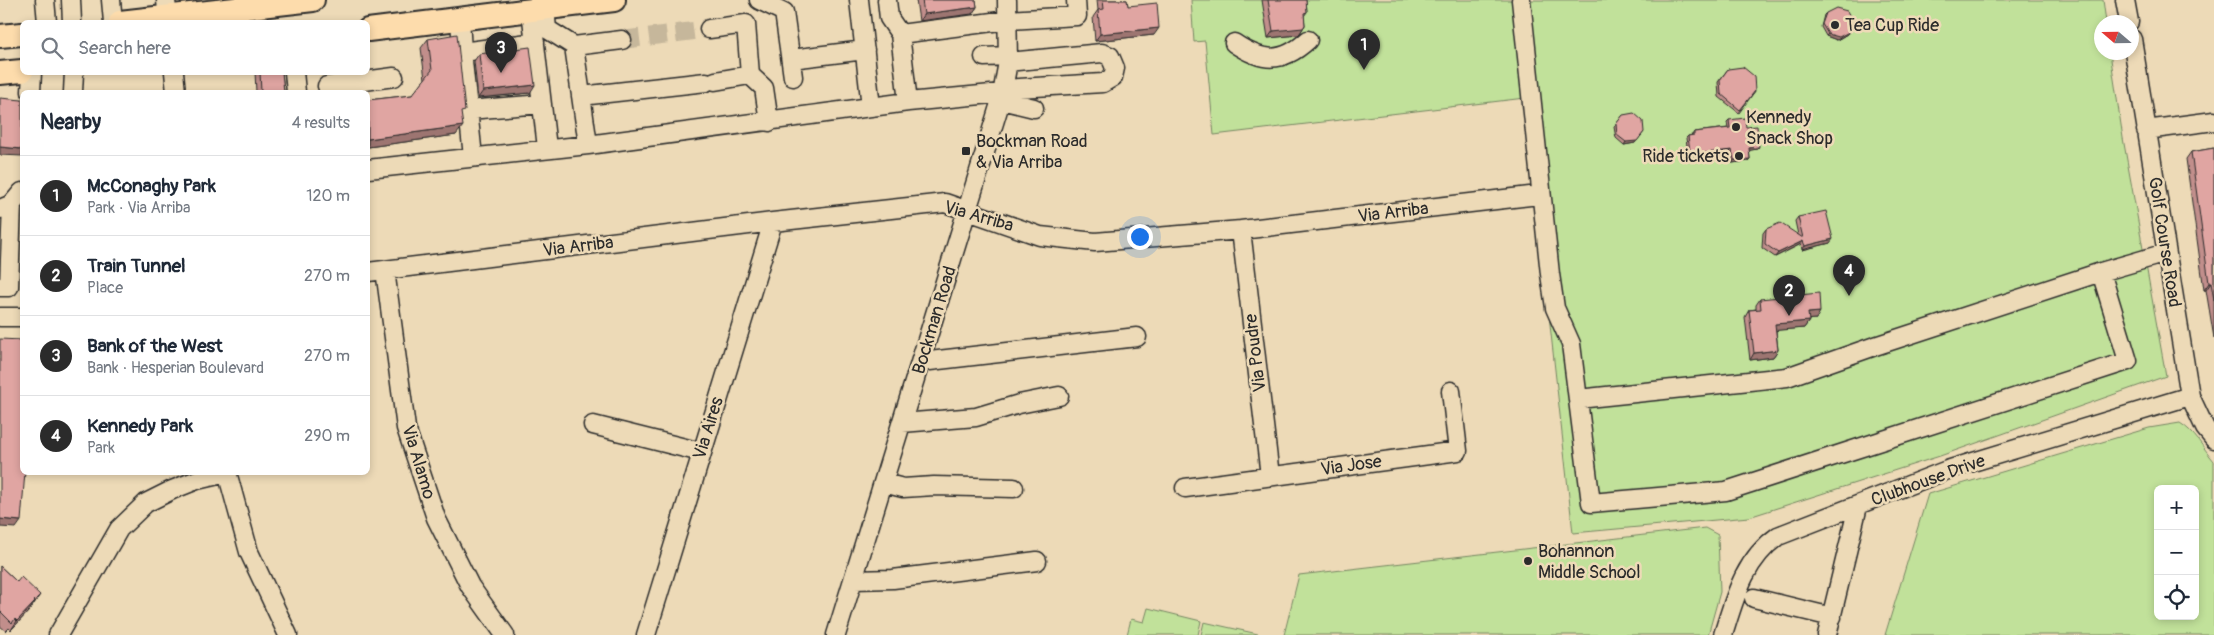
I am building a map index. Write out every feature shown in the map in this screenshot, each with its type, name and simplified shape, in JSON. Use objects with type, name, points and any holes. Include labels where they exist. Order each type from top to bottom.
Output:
[{"type":"main road","points":[[130,20],[167,13],[307,0]]},
{"type":"main road","points":[[419,23],[456,3],[483,0]]},
{"type":"main road","points":[[370,30],[542,6],[614,0]]},
{"type":"main road","points":[[0,36],[20,34]]},
{"type":"main road","points":[[0,74],[20,71]]},
{"type":"street","points":[[45,0],[48,20]]},
{"type":"street","points":[[71,0],[72,20]]},
{"type":"street","points":[[111,0],[113,20]]},
{"type":"street","points":[[759,0],[759,2],[784,12],[793,77]]},
{"type":"street","points":[[859,0],[871,108]]},
{"type":"street","points":[[887,0],[889,18],[900,34],[908,102]]},
{"type":"street","name":"Bockman Road","points":[[836,635],[884,484],[1002,94],[1008,59],[1007,0]]},
{"type":"street","points":[[900,34],[1008,20],[1078,16],[1076,0]]},
{"type":"street","points":[[1521,0],[1550,274],[1555,308],[1571,344],[1591,503],[1726,491],[2128,361],[2101,272]]},
{"type":"street","points":[[2125,0],[2128,15]]},
{"type":"street","points":[[542,6],[535,42],[547,148]]},
{"type":"street","points":[[542,6],[547,29],[574,46],[622,40]]},
{"type":"street","points":[[460,18],[473,157]]},
{"type":"street","points":[[708,29],[746,24],[750,76],[764,88],[769,122]]},
{"type":"street","points":[[1234,43],[1256,57],[1268,58],[1280,57],[1298,49],[1308,40]]},
{"type":"street","points":[[462,52],[535,42]]},
{"type":"street","points":[[574,46],[588,145]]},
{"type":"street","points":[[790,59],[866,50]]},
{"type":"street","points":[[370,169],[588,145],[908,102],[1102,84],[1113,77],[1114,68],[1110,56],[1102,53],[1008,59],[984,57]]},
{"type":"street","name":"Golf Course Road","points":[[2135,60],[2190,396],[2205,428],[2214,439]]},
{"type":"street","points":[[31,90],[32,75]]},
{"type":"street","points":[[73,90],[74,75]]},
{"type":"street","points":[[174,75],[176,90]]},
{"type":"street","points":[[294,75],[296,90]]},
{"type":"street","points":[[581,96],[750,76]]},
{"type":"street","points":[[326,84],[394,78]]},
{"type":"street","points":[[1002,94],[1034,108]]},
{"type":"street","points":[[468,110],[542,104]]},
{"type":"street","points":[[2146,130],[2214,121]]},
{"type":"street","name":"Via Arriba","points":[[370,272],[773,222],[945,203],[1040,236],[1095,242],[1241,230],[1530,196]]},
{"type":"street","points":[[0,287],[8,287],[11,202]]},
{"type":"street","name":"Via Aires","points":[[646,635],[773,222]]},
{"type":"street","name":"Via Poudre","points":[[1241,230],[1270,476]]},
{"type":"street","points":[[1578,398],[1787,378],[2101,272],[2166,253]]},
{"type":"street","name":"Via Alamo","points":[[385,270],[406,428],[436,518],[470,586],[505,635]]},
{"type":"street","points":[[0,317],[20,317]]},
{"type":"street","points":[[921,362],[1136,337]]},
{"type":"street","name":"Via Jose","points":[[1184,488],[1458,451],[1451,391]]},
{"type":"street","points":[[902,424],[976,417],[1019,404],[1059,396]]},
{"type":"street","name":"Clubhouse Drive","points":[[1724,635],[1736,593],[1745,572],[1754,557],[1765,545],[1778,536],[1950,469],[2190,396]]},
{"type":"street","points":[[593,424],[701,452]]},
{"type":"street","points":[[58,635],[119,529],[146,504],[172,490],[197,480],[218,475]]},
{"type":"street","points":[[228,475],[249,552],[288,635]]},
{"type":"street","points":[[884,484],[903,488],[934,486],[1014,488]]},
{"type":"street","points":[[1827,635],[1858,506]]},
{"type":"street","points":[[854,580],[893,578],[1037,561]]},
{"type":"street","points":[[1754,598],[1832,618]]},
{"type":"green space","points":[[1191,0],[2103,0],[2105,15],[2094,15],[2094,60],[2111,60],[2123,138],[2166,376],[1940,456],[1749,517],[1573,533],[1525,98],[1214,135],[1205,41],[1194,42]]},
{"type":"green space","points":[[2180,423],[2194,436],[2214,461],[2214,635],[1885,635],[1928,494],[2149,428]]},
{"type":"green space","name":"Bohannon Middle School","points":[[1705,528],[1718,535],[1720,592],[1708,635],[1284,635],[1299,575]]},
{"type":"green space","points":[[1148,608],[1201,621],[1198,635],[1127,635],[1131,619],[1144,622]]},
{"type":"green space","points":[[1204,622],[1258,634],[1258,635],[1201,635]]},
{"type":"building","points":[[922,0],[976,0],[977,7],[924,14]]},
{"type":"building","points":[[1103,0],[1127,0],[1128,6],[1157,3],[1159,28],[1100,34],[1098,10],[1104,9]]},
{"type":"building","points":[[1268,0],[1306,0],[1307,12],[1304,13],[1305,25],[1303,28],[1273,31]]},
{"type":"building","name":"Tea Cup Ride","points":[[1836,8],[1847,11],[1852,20],[1849,32],[1839,37],[1828,34],[1822,24],[1826,13]]},
{"type":"building","points":[[457,34],[465,111],[461,112],[463,126],[370,139],[370,100],[412,95],[432,70],[428,39]]},
{"type":"building","points":[[530,47],[535,85],[483,91],[479,54]]},
{"type":"building","points":[[1743,67],[1754,76],[1755,91],[1740,110],[1721,94],[1720,80],[1728,69]]},
{"type":"building","points":[[260,75],[282,75],[284,90],[261,90]]},
{"type":"building","points":[[0,98],[20,100],[20,149],[0,147]]},
{"type":"building","points":[[1634,113],[1643,121],[1644,132],[1637,141],[1626,142],[1617,135],[1616,124],[1623,115]]},
{"type":"building","points":[[1745,118],[1746,127],[1757,126],[1759,147],[1749,148],[1750,159],[1734,160],[1732,150],[1696,154],[1696,151],[1690,151],[1688,136],[1694,135],[1694,132],[1730,128],[1729,120]]},
{"type":"building","points":[[2214,148],[2214,300],[2211,283],[2209,283],[2191,152]]},
{"type":"building","points":[[1826,211],[1833,239],[1805,246],[1803,241],[1778,253],[1765,244],[1766,229],[1780,223],[1803,238],[1798,217]]},
{"type":"building","points":[[1819,293],[1820,312],[1808,313],[1809,321],[1775,324],[1778,350],[1754,353],[1749,310],[1761,309],[1760,299]]},
{"type":"building","points":[[0,339],[20,340],[20,475],[25,475],[21,521],[0,519]]},
{"type":"building","points":[[0,566],[17,582],[21,577],[40,595],[17,621],[15,619],[12,623],[0,611]]},
{"type":"tunnel","points":[[622,40],[709,29]]},
{"type":"place","name":"Tea Cup Ride","points":[[1835,25]]},
{"type":"place","name":"McConaghy Park","points":[[1364,70]]},
{"type":"place","name":"Bank of the West","points":[[501,73]]},
{"type":"place","name":"Kennedy Snack Shop","points":[[1736,127]]},
{"type":"place","name":"Bockman Road & Via Arriba","points":[[966,151]]},
{"type":"place","name":"Ride tickets","points":[[1739,156]]},
{"type":"place","name":"Kennedy Park","points":[[1849,296]]},
{"type":"place","name":"Train Tunnel","points":[[1789,316]]},
{"type":"place","name":"Bohannon Middle School","points":[[1528,561]]}]
